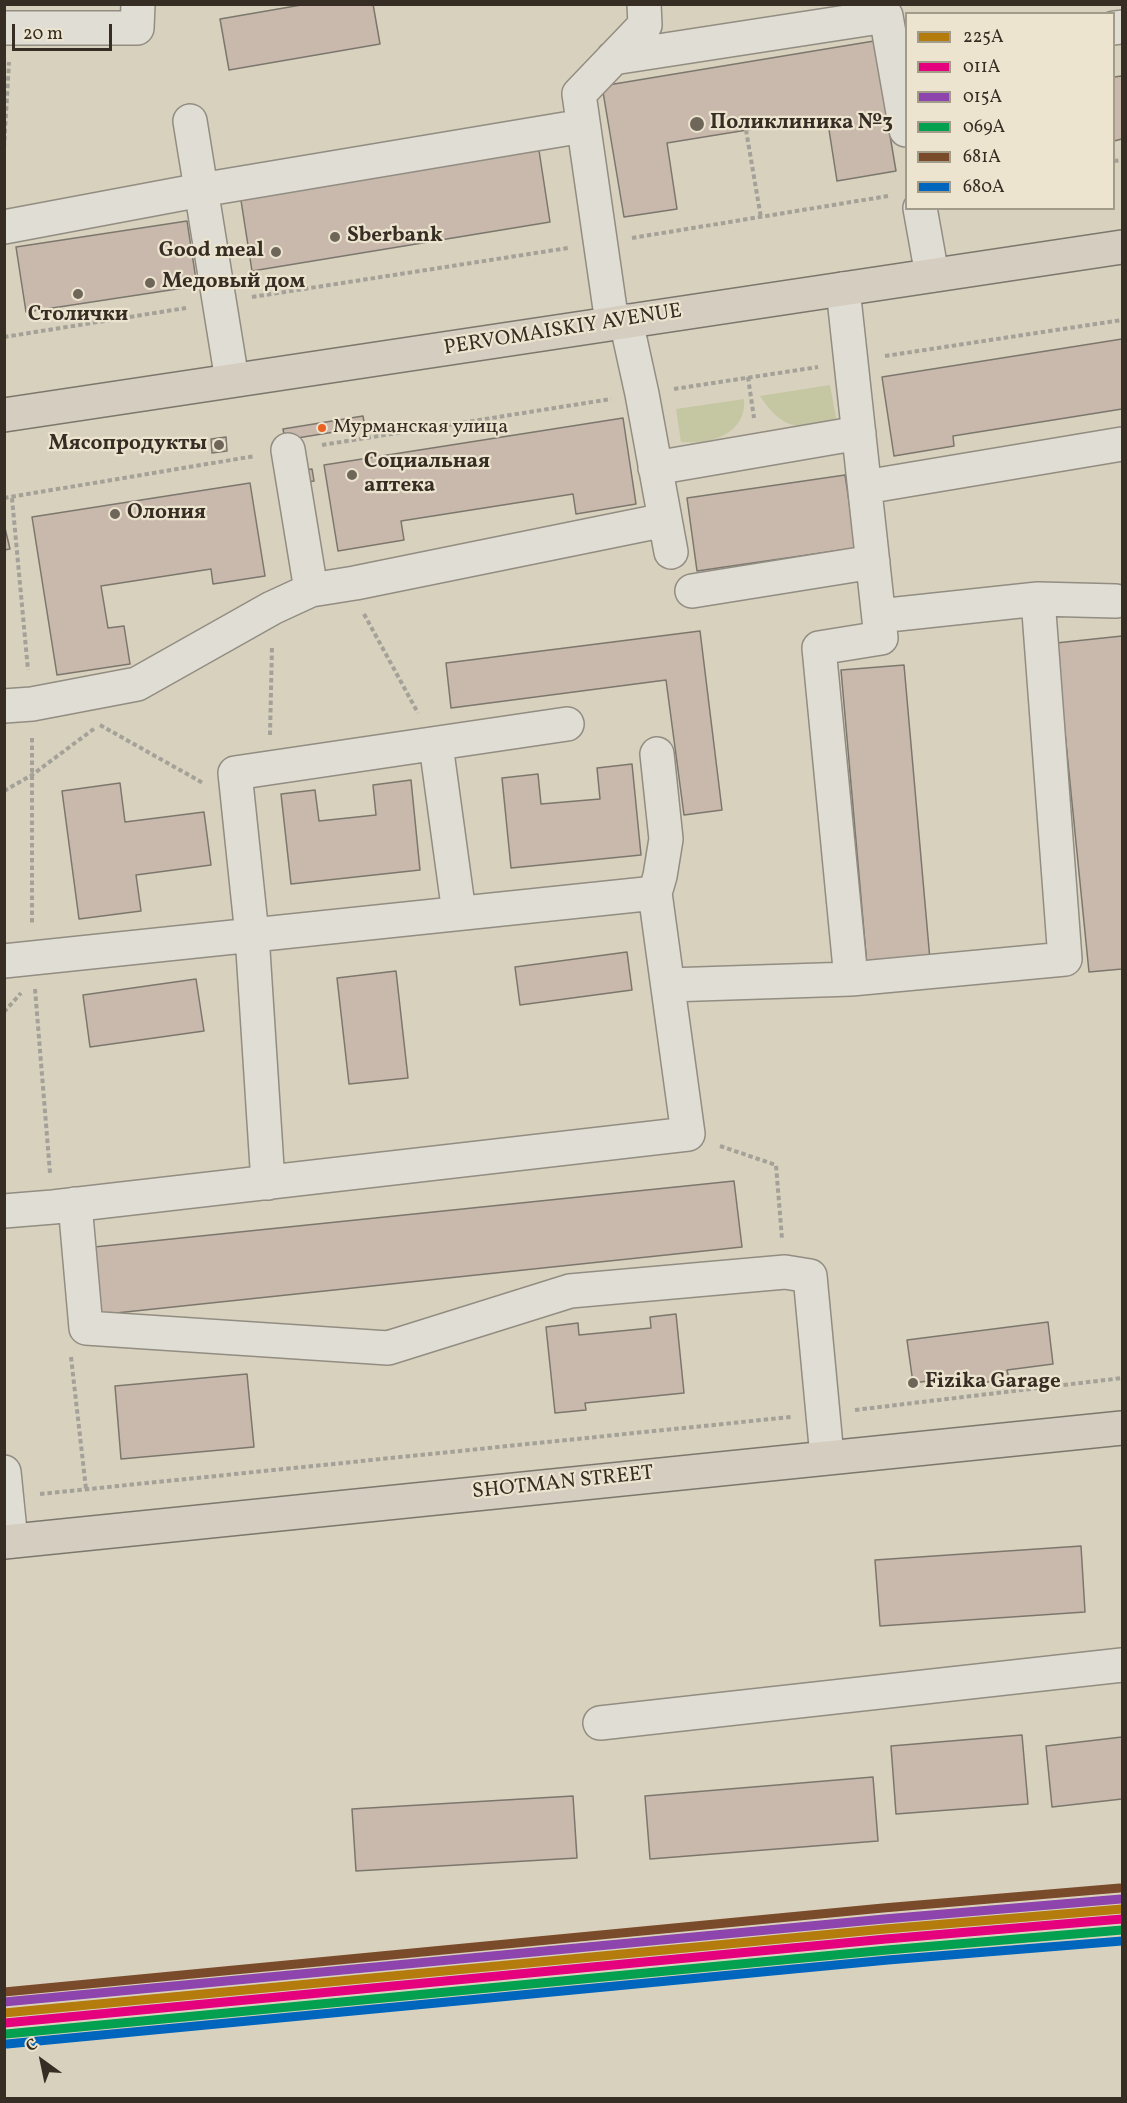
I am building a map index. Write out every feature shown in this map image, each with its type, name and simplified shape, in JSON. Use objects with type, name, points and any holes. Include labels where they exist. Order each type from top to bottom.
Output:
[{"type":"main road","name":"PERVOMAISKIY AVENUE","points":[[4,415],[1122,247]]},
{"type":"main road","name":"SHOTMAN STREET","points":[[8,1541],[1122,1428]]},
{"type":"street","points":[[8,28],[137,28],[138,4]]},
{"type":"street","points":[[644,4],[645,25],[579,94],[600,243],[619,322],[642,394],[671,552]]},
{"type":"street","points":[[614,58],[886,16],[901,63],[905,117]]},
{"type":"street","points":[[190,122],[232,380]]},
{"type":"street","points":[[4,227],[201,190],[583,126]]},
{"type":"street","points":[[911,210],[932,275]]},
{"type":"street","points":[[843,289],[881,638],[819,648],[851,980]]},
{"type":"street","points":[[655,468],[859,433]]},
{"type":"street","points":[[865,486],[1122,444]]},
{"type":"street","points":[[288,450],[311,590]]},
{"type":"street","points":[[30,704],[137,684],[272,608],[311,590],[347,585],[665,520]]},
{"type":"street","points":[[692,591],[873,562]]},
{"type":"street","points":[[879,616],[1038,599],[1116,601]]},
{"type":"street","points":[[668,986],[851,980],[1065,959],[1038,599]]},
{"type":"street","points":[[268,1183],[252,935],[235,773],[567,724]]},
{"type":"street","points":[[436,745],[459,913]]},
{"type":"street","points":[[4,1210],[64,1206],[688,1134],[655,893],[666,839],[657,754]]},
{"type":"street","points":[[18,959],[655,893]]},
{"type":"street","points":[[64,1206],[86,1328],[388,1348],[570,1291],[785,1272],[810,1276],[821,1414],[827,1457]]},
{"type":"street","points":[[5,1485],[8,1541]]},
{"type":"street","points":[[600,1723],[1122,1665]]},
{"type":"path","points":[[4,148],[8,28]]},
{"type":"path","points":[[746,130],[761,218]]},
{"type":"path","points":[[4,337],[761,218],[905,202]]},
{"type":"path","points":[[4,498],[288,450],[1122,320]]},
{"type":"path","points":[[748,377],[759,450]]},
{"type":"path","points":[[12,498],[30,704],[32,775],[18,959],[64,1206]]},
{"type":"path","points":[[347,585],[436,745]]},
{"type":"path","points":[[269,768],[272,608]]},
{"type":"path","points":[[30,704],[99,725],[238,802]]},
{"type":"path","points":[[4,791],[32,775],[99,725]]},
{"type":"path","points":[[688,1134],[776,1165],[785,1272]]},
{"type":"path","points":[[70,1348],[86,1490]]},
{"type":"path","points":[[5,1485],[86,1490],[821,1414],[1122,1378]]},
{"type":"green space","points":[[830,385],[837,423],[802,426],[784,422],[776,416],[760,396]]},
{"type":"green space","points":[[744,399],[740,421],[733,429],[714,439],[681,442],[676,409]]},
{"type":"building","points":[[307,4],[373,4],[380,44],[229,70],[220,19]]},
{"type":"building","name":"Поликлиника №3","points":[[874,41],[896,171],[837,181],[827,117],[667,143],[677,209],[624,217],[602,86]]},
{"type":"building","points":[[1122,76],[1122,139],[1115,141],[1115,77]]},
{"type":"building","points":[[538,144],[550,222],[252,271],[240,194]]},
{"type":"building","points":[[187,221],[197,286],[26,312],[16,247]]},
{"type":"building","points":[[1122,339],[1122,409],[953,436],[954,446],[894,456],[882,377]]},
{"type":"building","points":[[363,416],[365,427],[285,440],[283,429]]},
{"type":"building","points":[[623,418],[636,504],[576,514],[573,494],[401,521],[404,540],[338,551],[324,465]]},
{"type":"building","name":"Мясопродукты","points":[[226,437],[227,451],[212,453],[211,439]]},
{"type":"building","points":[[312,469],[314,481],[299,483],[297,471]]},
{"type":"building","points":[[845,475],[856,548],[697,571],[687,498]]},
{"type":"building","points":[[250,483],[265,576],[213,584],[211,569],[101,586],[108,628],[124,626],[130,664],[57,675],[32,517]]},
{"type":"building","points":[[4,524],[10,549],[4,550]]},
{"type":"building","points":[[700,631],[722,810],[684,815],[666,680],[451,708],[446,663]]},
{"type":"building","points":[[1122,636],[1122,969],[1089,972],[1056,643]]},
{"type":"building","points":[[904,665],[930,960],[867,966],[841,670]]},
{"type":"building","points":[[632,764],[641,855],[511,868],[502,778],[538,774],[541,804],[600,799],[597,768]]},
{"type":"building","points":[[411,780],[420,870],[291,884],[281,794],[315,790],[319,821],[376,815],[373,785]]},
{"type":"building","points":[[120,783],[125,822],[204,812],[211,865],[136,875],[141,911],[79,919],[62,791]]},
{"type":"building","points":[[627,952],[632,990],[520,1005],[515,967]]},
{"type":"building","points":[[396,971],[408,1078],[349,1084],[337,978]]},
{"type":"building","points":[[196,979],[204,1031],[90,1047],[83,995]]},
{"type":"building","points":[[734,1181],[742,1247],[97,1315],[94,1247]]},
{"type":"building","points":[[676,1314],[684,1393],[585,1403],[586,1410],[555,1413],[546,1327],[578,1323],[579,1335],[651,1328],[650,1317]]},
{"type":"building","points":[[1048,1322],[1053,1364],[1007,1370],[1009,1379],[959,1386],[958,1377],[913,1383],[907,1340]]},
{"type":"building","points":[[247,1374],[254,1447],[121,1459],[115,1386]]},
{"type":"building","points":[[1081,1546],[1085,1612],[880,1626],[875,1560]]},
{"type":"building","points":[[1022,1735],[1028,1804],[896,1814],[891,1746]]},
{"type":"building","points":[[1122,1737],[1122,1799],[1052,1807],[1046,1746]]},
{"type":"building","points":[[873,1777],[878,1841],[650,1859],[645,1796]]},
{"type":"building","points":[[573,1796],[577,1858],[356,1871],[352,1809]]},
{"type":"transit line","name":"681А","points":[[4,1992],[883,1908],[1120,1888]]},
{"type":"transit line","name":"015А","points":[[4,2002],[884,1919],[1121,1899]]},
{"type":"transit line","name":"225А","points":[[4,2013],[885,1929],[1122,1909]]},
{"type":"transit line","name":"011А","points":[[5,2023],[886,1939],[1122,1919]]},
{"type":"transit line","name":"069А","points":[[6,2034],[887,1950],[1122,1930]]},
{"type":"transit line","name":"680А","points":[[7,2044],[888,1960],[1122,1941]]},
{"type":"place","name":"Поликлиника №3","points":[[697,124]]},
{"type":"place","name":"Sberbank","points":[[335,237]]},
{"type":"place","name":"Good meal","points":[[276,252]]},
{"type":"place","name":"Медовый дом","points":[[150,283]]},
{"type":"place","name":"Столички","points":[[78,294]]},
{"type":"place","name":"Мурманская улица","points":[[322,428]]},
{"type":"place","name":"Мясопродукты","points":[[219,445]]},
{"type":"place","name":"Социальная аптека","points":[[352,475]]},
{"type":"place","name":"Олония","points":[[115,514]]},
{"type":"place","name":"Fizika Garage","points":[[913,1383]]}]
